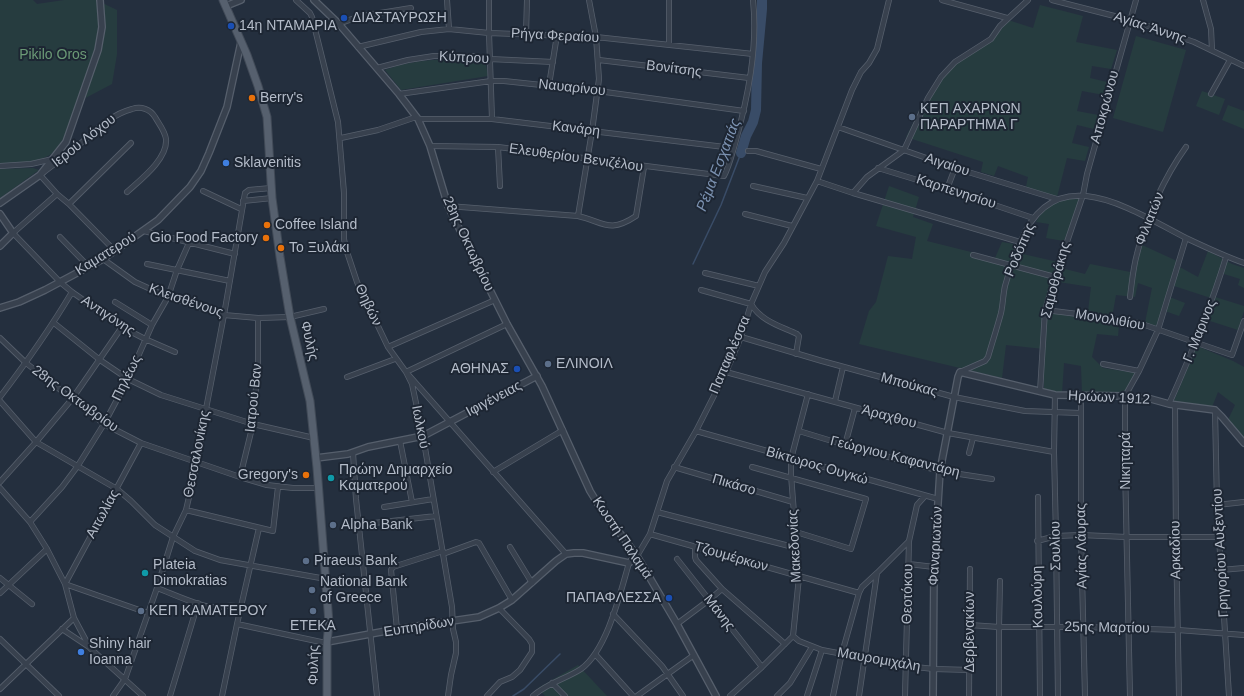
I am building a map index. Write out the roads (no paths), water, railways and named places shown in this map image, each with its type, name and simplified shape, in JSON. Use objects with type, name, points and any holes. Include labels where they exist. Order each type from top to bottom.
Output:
[{"type":"main road","name":"Φυλής","points":[[224,3],[258,86],[267,117],[272,198],[280,257],[290,317],[310,401],[319,488],[329,623],[327,642],[327,696]]},
{"type":"street","points":[[100,0],[102,27],[96,58],[66,142],[40,175],[57,194],[69,204],[115,251]]},
{"type":"street","points":[[224,3],[241,0]]},
{"type":"street","name":"Θηβών","points":[[296,0],[310,13],[312,17],[315,34],[334,103],[340,138],[344,193],[344,239],[346,249],[357,282],[388,347],[406,372],[566,554]]},
{"type":"street","name":"28ης Οκτωβρίου","points":[[315,0],[339,24],[399,94],[417,118],[430,146],[448,206],[507,324],[537,376]]},
{"type":"street","points":[[447,0],[449,29]]},
{"type":"street","points":[[489,0],[492,119]]},
{"type":"street","points":[[526,0],[526,34]]},
{"type":"street","points":[[578,216],[598,91],[596,37],[589,0]]},
{"type":"street","points":[[669,0],[669,44]]},
{"type":"street","points":[[733,148],[744,111],[753,54],[753,0]]},
{"type":"street","name":"Παπαφλέσσα","points":[[629,563],[637,556],[650,534],[667,481],[696,431],[726,372],[741,337],[751,304],[765,272],[784,243],[816,181],[852,90],[861,72],[869,63],[877,49],[889,0]]},
{"type":"street","points":[[942,0],[1007,18]]},
{"type":"street","points":[[853,194],[867,177],[904,150],[928,98],[941,77],[955,62],[991,39],[1007,18],[1028,0]]},
{"type":"street","name":"Αγίας Άννης","points":[[1052,0],[1130,20],[1186,39],[1244,66]]},
{"type":"street","name":"Αποκρώνου","points":[[1083,195],[1087,174],[1136,0]]},
{"type":"street","points":[[1203,0],[1211,29],[1212,50]]},
{"type":"street","points":[[339,24],[348,20],[370,15],[411,8]]},
{"type":"street","name":"Ρήγα Φεραίου","points":[[358,46],[421,32],[449,29],[489,33],[596,37],[753,54]]},
{"type":"street","points":[[549,86],[557,35]]},
{"type":"street","name":"Καματερού","points":[[0,308],[19,302],[103,259],[158,220],[180,198],[194,182],[201,171],[227,107],[241,42]]},
{"type":"street","name":"Κύπρου","points":[[377,68],[408,60],[434,56],[472,56],[490,59],[553,62]]},
{"type":"street","name":"Βονίτσης","points":[[598,60],[749,78]]},
{"type":"street","points":[[1211,94],[1230,60]]},
{"type":"street","name":"Ναυαρίνου","points":[[399,94],[491,81],[598,91],[744,111]]},
{"type":"street","name":"Ιερού Λόχου","points":[[0,203],[40,175],[114,117],[132,109],[143,108],[152,112],[164,132],[166,140],[160,158],[150,172],[127,192]]},
{"type":"street","name":"Κανάρη","points":[[340,138],[378,130],[417,118],[492,119],[733,148]]},
{"type":"street","name":"Αιγαίου","points":[[838,127],[955,168],[1057,199]]},
{"type":"street","points":[[69,204],[131,143]]},
{"type":"street","name":"Ελευθερίου Βενιζέλου","points":[[430,146],[498,147],[587,160],[722,176],[725,174],[733,148]]},
{"type":"street","points":[[498,147],[500,186]]},
{"type":"street","name":"Φιλιατών","points":[[1130,297],[1137,254],[1148,217],[1177,159],[1186,147]]},
{"type":"street","points":[[748,151],[756,151],[821,169]]},
{"type":"street","points":[[0,166],[23,165],[53,159]]},
{"type":"street","points":[[448,206],[578,216],[608,226],[623,224],[636,216],[644,167]]},
{"type":"street","name":"Καρπενησίου","points":[[878,168],[948,189],[1033,218]]},
{"type":"street","points":[[948,189],[955,168]]},
{"type":"street","points":[[816,181],[853,194],[1020,242]]},
{"type":"street","points":[[753,186],[807,198]]},
{"type":"street","points":[[272,188],[247,191],[243,201],[272,198]]},
{"type":"street","points":[[203,191],[241,209]]},
{"type":"street","points":[[0,246],[57,194]]},
{"type":"street","name":"Ροδόπης","points":[[960,372],[985,361],[988,357],[1001,313],[1005,287],[1020,242],[1033,218],[1042,209],[1057,199],[1083,195],[1094,196],[1106,200],[1148,217],[1186,238],[1226,257],[1244,263]]},
{"type":"street","name":"Σαμοθράκης","points":[[1040,392],[1045,310],[1083,195]]},
{"type":"street","name":"Θεσσαλονίκης","points":[[113,696],[125,679],[173,537],[186,510],[197,463],[235,254],[243,201]]},
{"type":"street","name":"Αντιγόνης","points":[[0,214],[13,233],[60,282],[72,292],[122,327],[145,339],[176,352]]},
{"type":"street","points":[[745,214],[792,226]]},
{"type":"street","points":[[144,230],[235,254]]},
{"type":"street","points":[[60,236],[89,267]]},
{"type":"street","points":[[1125,396],[1139,372],[1158,330],[1186,238]]},
{"type":"street","name":"Πηλέως","points":[[30,522],[62,487],[77,467],[104,424],[128,379],[152,325],[168,298],[177,270],[189,242]]},
{"type":"street","points":[[973,255],[1055,277]]},
{"type":"street","name":"Γ. Μαρινος","points":[[1172,404],[1219,283],[1226,257]]},
{"type":"street","name":"Κλεισθένους","points":[[103,259],[135,282],[168,298],[224,315],[258,318],[290,317],[324,308]]},
{"type":"street","points":[[147,264],[230,281]]},
{"type":"street","points":[[705,273],[759,286]]},
{"type":"street","points":[[701,290],[751,304],[756,312],[763,318],[797,334],[799,336],[796,354]]},
{"type":"street","points":[[0,397],[54,323],[72,292]]},
{"type":"street","points":[[388,347],[495,300]]},
{"type":"street","points":[[115,302],[152,325]]},
{"type":"street","name":"Μονολιθίου","points":[[1045,310],[1139,323],[1232,355],[1244,321]]},
{"type":"street","name":"Ιατρού Βαν","points":[[240,477],[253,424],[258,364],[258,318]]},
{"type":"street","points":[[54,323],[100,360],[128,379],[161,395],[253,424],[314,438]]},
{"type":"street","points":[[406,372],[507,324]]},
{"type":"street","points":[[0,482],[72,399],[122,327]]},
{"type":"street","name":"Μπούκας","points":[[741,337],[796,354],[954,397],[1024,411],[1080,413]]},
{"type":"street","name":"28ης Οκτωβρίου","points":[[0,338],[26,363],[104,424],[141,443],[240,477],[278,487],[319,488]]},
{"type":"street","points":[[347,377],[396,359]]},
{"type":"street","points":[[1103,364],[1139,372]]},
{"type":"street","points":[[835,401],[843,367]]},
{"type":"street","name":"Ιωλκού","points":[[406,372],[412,384],[423,436],[443,553],[456,642],[456,653],[448,696]]},
{"type":"street","name":"Άραχθου","points":[[726,372],[948,433],[1054,452]]},
{"type":"street","points":[[954,397],[960,372]]},
{"type":"street","name":"Ηρώων 1912","points":[[960,372],[1054,396],[1125,396],[1215,410]]},
{"type":"street","name":"Ιφιγένειας","points":[[423,436],[537,376]]},
{"type":"street","name":"Κωστή Παλαμά","points":[[537,376],[585,481],[598,504],[637,556],[677,624],[716,696]]},
{"type":"street","name":"Μακεδονίας","points":[[793,636],[798,577],[791,459],[808,394]]},
{"type":"street","name":"Σουλίου","points":[[1054,396],[1058,696]]},
{"type":"street","name":"Νικηταρά","points":[[1125,396],[1126,537],[1130,696]]},
{"type":"street","name":"Φαναριωτών","points":[[933,696],[934,567],[938,499],[940,471],[954,397]]},
{"type":"street","name":"Αγίας Λάυρας","points":[[1081,397],[1081,535],[1085,696]]},
{"type":"street","points":[[0,401],[36,442],[117,490],[131,501],[155,525],[195,551],[220,560],[250,567],[326,580]]},
{"type":"street","name":"Αρκαδίου","points":[[1172,404],[1179,696]]},
{"type":"street","points":[[845,445],[855,408]]},
{"type":"street","points":[[1215,410],[1244,443]]},
{"type":"street","name":"Γρηγορίου Αυξεντίου","points":[[1215,410],[1217,505],[1229,696]]},
{"type":"street","points":[[494,472],[563,430]]},
{"type":"street","name":"Βίκτωρος Ουγκώ","points":[[696,431],[791,459],[938,499]]},
{"type":"street","name":"Γεώργιου Καφαντάρη","points":[[798,431],[940,471],[992,479]]},
{"type":"street","points":[[316,458],[353,453],[368,447],[423,436]]},
{"type":"street","points":[[969,453],[973,438]]},
{"type":"street","points":[[400,441],[412,502]]},
{"type":"street","name":"Αιτωλίας","points":[[65,584],[141,443]]},
{"type":"street","name":"Ευπηρίδων","points":[[353,453],[370,635],[479,617],[512,600],[566,554]]},
{"type":"street","name":"Πικάσο","points":[[674,467],[793,502]]},
{"type":"street","points":[[752,467],[866,499],[851,549],[796,532]]},
{"type":"street","points":[[186,510],[273,531],[278,487]]},
{"type":"street","points":[[0,488],[30,522],[47,549],[65,584],[74,618],[90,648]]},
{"type":"street","name":"Θεοτόκου","points":[[905,696],[909,540],[917,505],[925,496]]},
{"type":"street","name":"Κουλούρη","points":[[1038,497],[1037,541],[1040,696]]},
{"type":"street","points":[[384,507],[434,499]]},
{"type":"street","points":[[1217,505],[1244,502]]},
{"type":"street","name":"Τζουμέρκων","points":[[657,512],[797,548]]},
{"type":"street","points":[[374,523],[436,516]]},
{"type":"street","points":[[222,696],[258,528]]},
{"type":"street","name":"Τζουμέρκων","points":[[650,534],[859,593]]},
{"type":"street","points":[[1037,541],[1056,536],[1081,535],[1126,537],[1219,537]]},
{"type":"street","points":[[833,696],[842,653],[859,593],[862,587],[909,540]]},
{"type":"street","points":[[396,630],[391,570],[396,565],[443,553],[476,542],[479,543],[512,600]]},
{"type":"street","points":[[510,547],[532,583]]},
{"type":"street","points":[[695,547],[696,560],[722,589],[785,644]]},
{"type":"street","points":[[0,593],[47,549]]},
{"type":"street","points":[[533,696],[552,683],[581,668],[595,654],[613,614],[629,563],[583,553],[566,554]]},
{"type":"street","name":"Μάνης","points":[[677,559],[762,667]]},
{"type":"street","points":[[909,564],[934,567]]},
{"type":"street","points":[[1221,570],[1244,568]]},
{"type":"street","name":"Δερβενακίων","points":[[969,696],[970,569]]},
{"type":"street","points":[[859,696],[877,573]]},
{"type":"street","points":[[0,578],[32,604]]},
{"type":"street","points":[[999,696],[1000,581]]},
{"type":"street","points":[[65,584],[148,613]]},
{"type":"street","points":[[157,588],[213,607],[231,605],[240,607]]},
{"type":"street","points":[[677,624],[722,589]]},
{"type":"street","points":[[170,696],[198,603]]},
{"type":"street","points":[[487,696],[500,682],[512,677],[520,670],[530,656],[533,648],[530,639],[499,608]]},
{"type":"street","points":[[613,614],[630,630],[667,673],[683,696]]},
{"type":"street","points":[[0,689],[25,663],[74,618]]},
{"type":"street","points":[[237,624],[321,642],[370,635],[377,696]]},
{"type":"street","name":"25ης Μαρτίου","points":[[970,625],[1038,628],[1129,628],[1244,635]]},
{"type":"street","points":[[62,629],[90,648],[143,696]]},
{"type":"street","points":[[730,696],[793,636]]},
{"type":"street","name":"Μαυρομιχάλη","points":[[793,636],[799,641],[822,650],[906,666],[934,669],[970,670]]},
{"type":"street","points":[[1,643],[25,663],[59,696]]},
{"type":"street","points":[[777,696],[790,683],[812,646]]},
{"type":"street","points":[[807,696],[822,650]]},
{"type":"street","points":[[595,654],[633,696]]},
{"type":"street","points":[[637,696],[694,655]]},
{"type":"street","points":[[552,683],[565,696]]},
{"type":"waterway","name":"Ρέμα Εσχατιάς","points":[[741,153],[756,110],[757,63],[762,0]]},
{"type":"waterway","name":"Ρέμα Εσχατιάς","points":[[693,264],[721,205],[741,153]]},
{"type":"waterway","name":"Ρέμα Εσχατιάς","points":[[513,696],[524,689],[560,654]]},
{"type":"place","name":"ΔΙΑΣΤΑΥΡΩΣΗ","points":[[344,18]]},
{"type":"place","name":"14η ΝΤΑΜΑΡΙΑ","points":[[231,26]]},
{"type":"place","name":"Berry's","points":[[252,98]]},
{"type":"place","name":"ΚΕΠ ΑΧΑΡΝΩΝ ΠΑΡΑΡΤΗΜΑ Γ","points":[[912,117]]},
{"type":"place","name":"Sklavenitis","points":[[226,163]]},
{"type":"place","name":"Coffee Island","points":[[267,225]]},
{"type":"place","name":"Gio Food Factory","points":[[266,238]]},
{"type":"place","name":"Το Ξυλάκι","points":[[281,248]]},
{"type":"place","name":"ΕΛΙΝΟΙΛ","points":[[548,364]]},
{"type":"place","name":"ΑΘΗΝΑΣ","points":[[517,369]]},
{"type":"place","name":"Gregory's","points":[[306,475]]},
{"type":"place","name":"Πρώην Δημαρχείο Καματερού","points":[[331,478]]},
{"type":"place","name":"Alpha Bank","points":[[333,525]]},
{"type":"place","name":"Piraeus Bank","points":[[306,561]]},
{"type":"place","name":"Plateia Dimokratias","points":[[145,573]]},
{"type":"place","name":"National Bank of Greece","points":[[312,590]]},
{"type":"place","name":"ΠΑΠΑΦΛΕΣΣΑ","points":[[669,598]]},
{"type":"place","name":"ΚΕΠ ΚΑΜΑΤΕΡΟΥ","points":[[141,611]]},
{"type":"place","name":"ΕΤΕΚΑ","points":[[313,611]]},
{"type":"place","name":"Shiny hair Ioanna","points":[[81,652]]},
{"type":"park label","name":"Pikilo Oros","points":[[53,55]]}]
